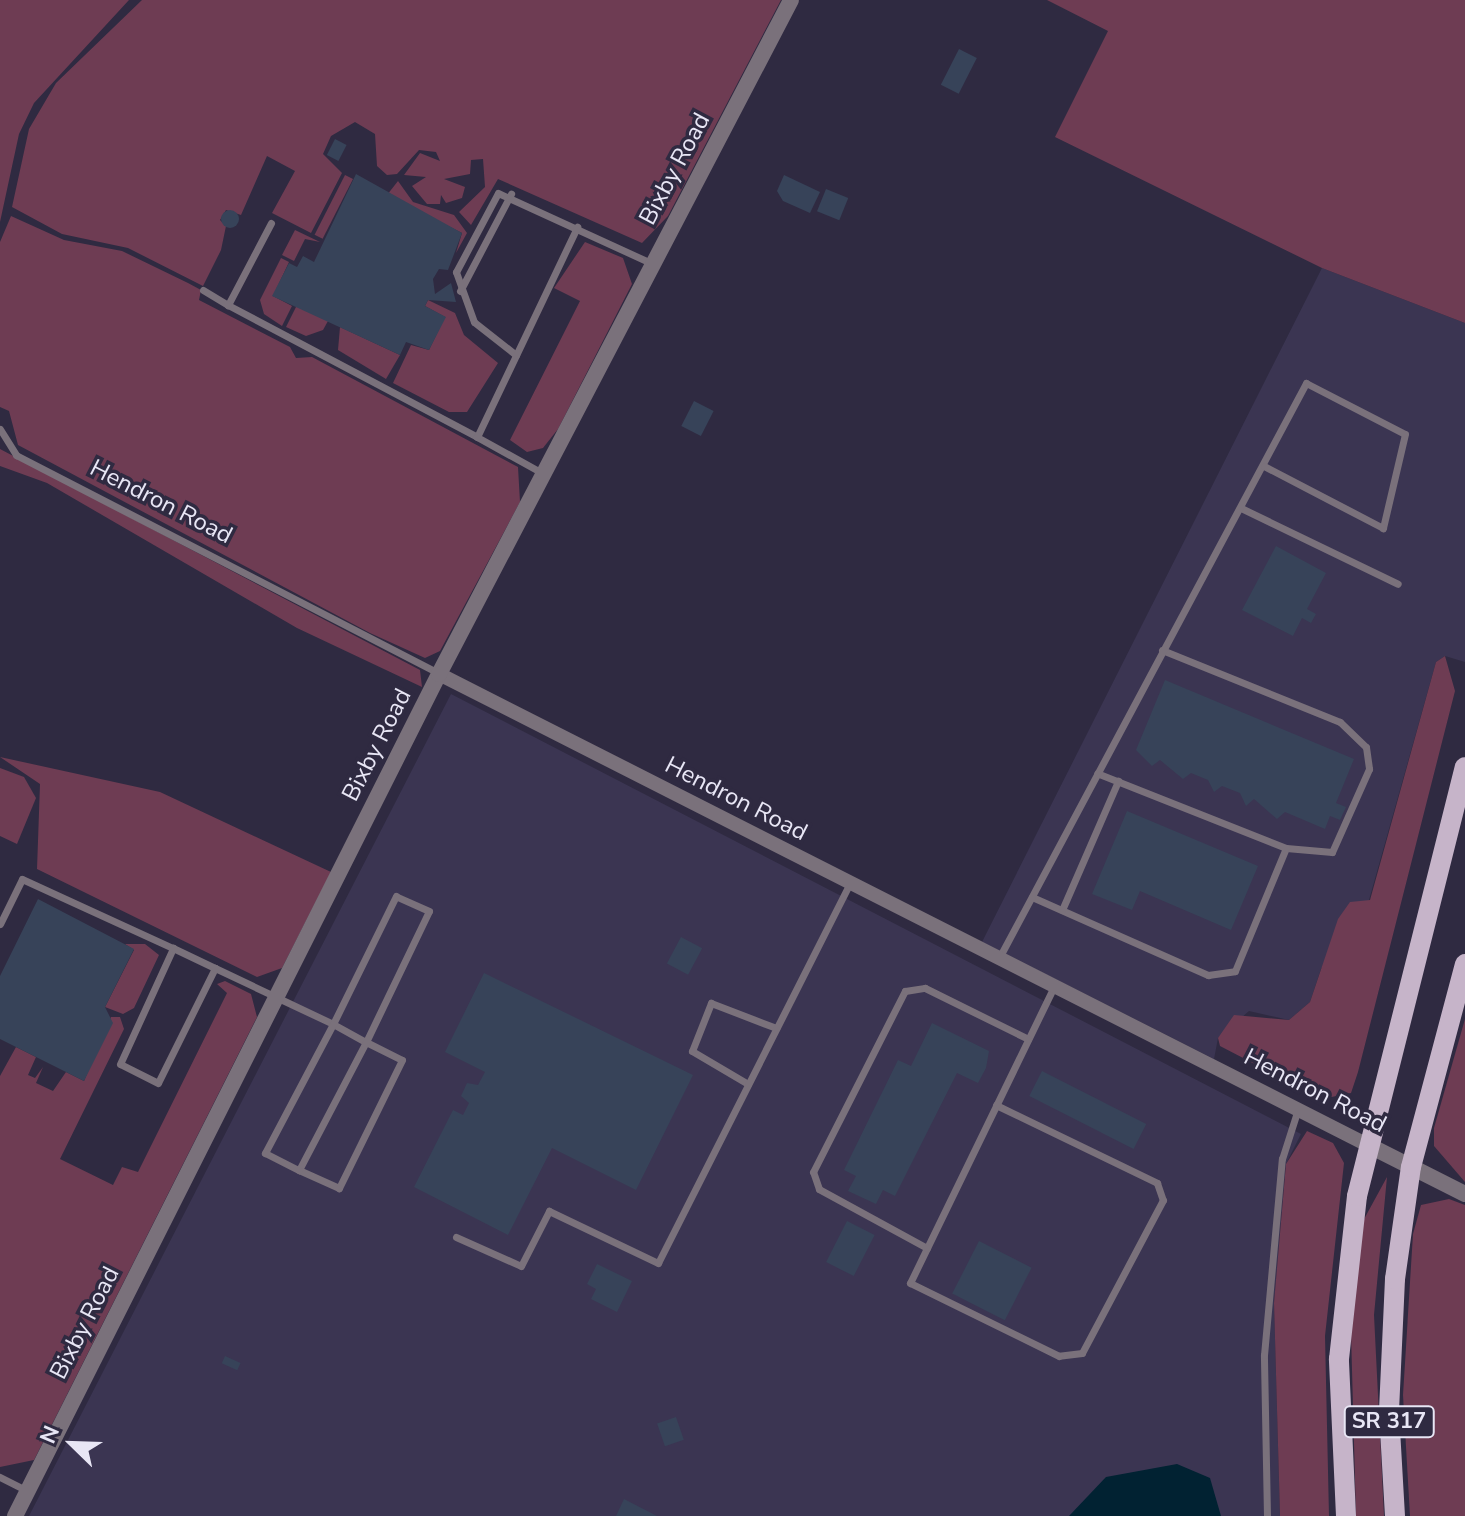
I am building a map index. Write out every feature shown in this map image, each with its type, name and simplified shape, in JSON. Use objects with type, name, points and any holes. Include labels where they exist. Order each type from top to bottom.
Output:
[{"type":"main road","name":"SR 317","points":[[1346,1516],[1339,1359],[1366,1144],[1465,767]]},
{"type":"main road","name":"SR 317","points":[[1395,1516],[1390,1340],[1411,1167],[1465,964]]},
{"type":"street","name":"Bixby Road","points":[[15,1516],[439,674],[791,0]]},
{"type":"street","name":"Hendron Road","points":[[439,674],[1465,1194]]},
{"type":"lane","points":[[516,355],[477,327],[460,291],[456,272],[498,193],[511,194],[653,264]]},
{"type":"lane","points":[[460,291],[511,194]]},
{"type":"lane","points":[[228,305],[271,223]]},
{"type":"lane","points":[[477,437],[577,227]]},
{"type":"lane","points":[[203,290],[544,474]]},
{"type":"lane","points":[[999,958],[1306,383],[1405,434],[1383,528],[1264,466]]},
{"type":"lane","name":"Hendron Road","points":[[0,429],[16,455],[439,674]]},
{"type":"lane","points":[[1241,508],[1398,584]]},
{"type":"lane","points":[[1097,773],[1286,848],[1332,852],[1369,769],[1366,747],[1340,722],[1162,650]]},
{"type":"lane","points":[[1062,910],[1118,781]]},
{"type":"lane","points":[[1032,897],[1208,975],[1235,971],[1286,848]]},
{"type":"lane","points":[[0,924],[22,879],[333,1024],[366,1042],[402,1060],[339,1188],[299,1170],[265,1153],[333,1024],[396,896],[429,911],[366,1042],[299,1170]]},
{"type":"lane","points":[[456,1237],[521,1266],[549,1211],[658,1263],[850,883]]},
{"type":"lane","points":[[173,948],[120,1064],[158,1083],[215,968]]},
{"type":"lane","points":[[996,1105],[1157,1183],[1163,1200],[1082,1353],[1059,1356],[910,1283],[996,1105],[1028,1039],[1054,986]]},
{"type":"lane","points":[[927,1248],[819,1189],[813,1172],[905,991],[925,988],[1028,1039]]},
{"type":"lane","points":[[748,1084],[692,1051],[711,1003],[776,1028]]},
{"type":"lane","points":[[1267,1516],[1264,1355],[1282,1159],[1298,1109]]},
{"type":"lane","points":[[0,1477],[28,1491]]},
{"type":"shaded area","points":[[0,0],[129,0],[34,103],[19,134],[0,222]]},
{"type":"shaded area","points":[[142,0],[781,0],[668,216],[642,243],[498,179],[471,225],[459,212],[485,187],[483,159],[471,160],[470,174],[444,179],[465,187],[462,198],[446,203],[441,195],[440,204],[427,204],[412,186],[426,177],[404,175],[420,153],[440,161],[436,152],[419,150],[397,174],[387,175],[377,166],[375,134],[355,122],[331,136],[323,154],[342,173],[311,233],[272,213],[295,171],[267,156],[241,215],[226,210],[220,220],[226,226],[221,250],[203,286],[128,248],[62,234],[12,207],[29,129],[56,83]]},
{"type":"shaded area","points":[[1047,0],[1465,0],[1465,323],[1322,268],[1055,137],[1108,31]]},
{"type":"shaded area","points":[[345,175],[353,179],[323,239],[315,235]]},
{"type":"shaded area","points":[[398,181],[413,202],[454,215],[467,233],[456,253],[462,233],[387,195]]},
{"type":"shaded area","points":[[11,216],[64,240],[122,251],[188,283],[201,290],[199,300],[290,347],[296,358],[312,357],[518,467],[520,502],[440,651],[425,658],[370,633],[18,445],[9,411],[0,407],[0,242]]},
{"type":"shaded area","points":[[295,230],[320,242],[305,239],[294,261],[282,255]]},
{"type":"shaded area","points":[[585,242],[623,258],[632,284],[558,429],[543,448],[527,452],[510,440],[580,301],[554,288]]},
{"type":"shaded area","points":[[281,258],[289,262],[273,296],[292,306],[282,326],[264,314],[260,300]]},
{"type":"shaded area","points":[[1322,268],[1465,323],[1465,662],[1445,656],[1436,662],[1369,900],[1321,969],[1310,1002],[1289,1020],[1249,1011],[1218,1038],[1214,1059],[982,942]]},
{"type":"shaded area","points":[[428,300],[455,313],[464,335],[498,363],[467,412],[449,412],[393,383],[411,345],[429,350],[445,317],[425,306]]},
{"type":"shaded area","points":[[297,305],[328,321],[323,330],[306,336],[286,327]]},
{"type":"shaded area","points":[[340,327],[400,355],[386,379],[338,350]]},
{"type":"shaded area","points":[[0,449],[420,670],[422,687],[297,628],[47,483],[0,466]]},
{"type":"shaded area","points":[[1445,656],[1455,691],[1358,1072],[1351,1093],[1322,1099],[1220,1046],[1218,1038],[1234,1015],[1289,1020],[1310,1002],[1338,919],[1350,902],[1370,900],[1436,662]]},
{"type":"shaded area","points":[[451,694],[1301,1134],[1286,1164],[1274,1303],[1280,1516],[29,1516]]},
{"type":"shaded area","points":[[0,757],[160,792],[331,872],[282,968],[257,977],[37,869],[40,784]]},
{"type":"shaded area","points":[[0,768],[24,777],[36,798],[17,844],[0,836]]},
{"type":"shaded area","points":[[125,944],[145,944],[159,955],[134,1008],[123,1014],[105,1007],[134,950]]},
{"type":"shaded area","points":[[225,981],[251,994],[257,1017],[34,1460],[0,1467],[0,1076],[16,1047],[36,1057],[28,1075],[35,1078],[43,1067],[36,1083],[53,1091],[66,1072],[84,1081],[111,1017],[120,1017],[124,1029],[60,1159],[113,1185],[122,1167],[138,1172],[227,993],[217,984]]},
{"type":"shaded area","points":[[1465,1019],[1465,1182],[1434,1146],[1434,1128]]},
{"type":"shaded area","points":[[1307,1131],[1333,1143],[1344,1163],[1325,1336],[1329,1516],[1280,1516],[1274,1303],[1286,1164]]},
{"type":"shaded area","points":[[1387,1177],[1374,1315],[1384,1516],[1356,1516],[1351,1334],[1363,1221]]},
{"type":"shaded area","points":[[1449,1199],[1465,1205],[1465,1516],[1410,1516],[1403,1395],[1413,1234],[1421,1205]]},
{"type":"water","points":[[1177,1464],[1210,1478],[1221,1516],[1069,1516],[1106,1477]]},
{"type":"building","points":[[959,49],[977,58],[959,94],[941,85]]},
{"type":"building","points":[[335,139],[347,145],[338,161],[327,155]]},
{"type":"building","points":[[356,174],[462,233],[448,270],[439,269],[433,279],[435,294],[451,283],[456,302],[428,300],[425,306],[446,317],[429,350],[406,342],[400,355],[272,296],[289,263],[297,267],[303,256],[314,262]]},
{"type":"building","points":[[784,175],[820,192],[810,213],[783,201],[777,191]]},
{"type":"building","points":[[826,189],[848,198],[839,220],[817,211]]},
{"type":"building","points":[[230,210],[239,219],[230,228],[221,219]]},
{"type":"building","points":[[694,401],[714,411],[701,436],[681,426]]},
{"type":"building","points":[[1276,546],[1326,573],[1307,609],[1316,614],[1311,623],[1302,618],[1293,636],[1242,610]]},
{"type":"building","points":[[1165,680],[1354,759],[1336,803],[1346,807],[1340,820],[1330,816],[1325,829],[1285,812],[1277,819],[1254,799],[1246,806],[1240,793],[1222,786],[1214,792],[1208,780],[1191,773],[1183,779],[1160,760],[1152,766],[1136,750]]},
{"type":"building","points":[[1127,811],[1258,866],[1231,930],[1140,891],[1132,910],[1092,894]]},
{"type":"building","points":[[38,899],[134,949],[105,1007],[113,1023],[84,1081],[0,1039],[0,976]]},
{"type":"building","points":[[681,937],[702,948],[688,975],[667,963]]},
{"type":"building","points":[[484,973],[693,1075],[636,1190],[552,1148],[508,1235],[414,1187],[453,1110],[463,1115],[469,1103],[461,1096],[467,1083],[478,1085],[485,1072],[445,1052]]},
{"type":"building","points":[[932,1023],[989,1051],[986,1068],[978,1083],[957,1073],[895,1196],[883,1190],[876,1204],[848,1191],[856,1176],[844,1170],[898,1060],[911,1066]]},
{"type":"building","points":[[1042,1071],[1146,1124],[1134,1149],[1029,1096]]},
{"type":"building","points":[[847,1221],[875,1235],[854,1276],[826,1262]]},
{"type":"building","points":[[979,1241],[1032,1268],[1005,1320],[952,1294]]},
{"type":"building","points":[[597,1264],[632,1281],[617,1312],[591,1299],[596,1289],[587,1284]]},
{"type":"building","points":[[225,1356],[241,1363],[237,1370],[222,1363]]},
{"type":"building","points":[[676,1417],[684,1440],[665,1446],[657,1424]]},
{"type":"building","points":[[624,1499],[657,1516],[616,1516]]}]
